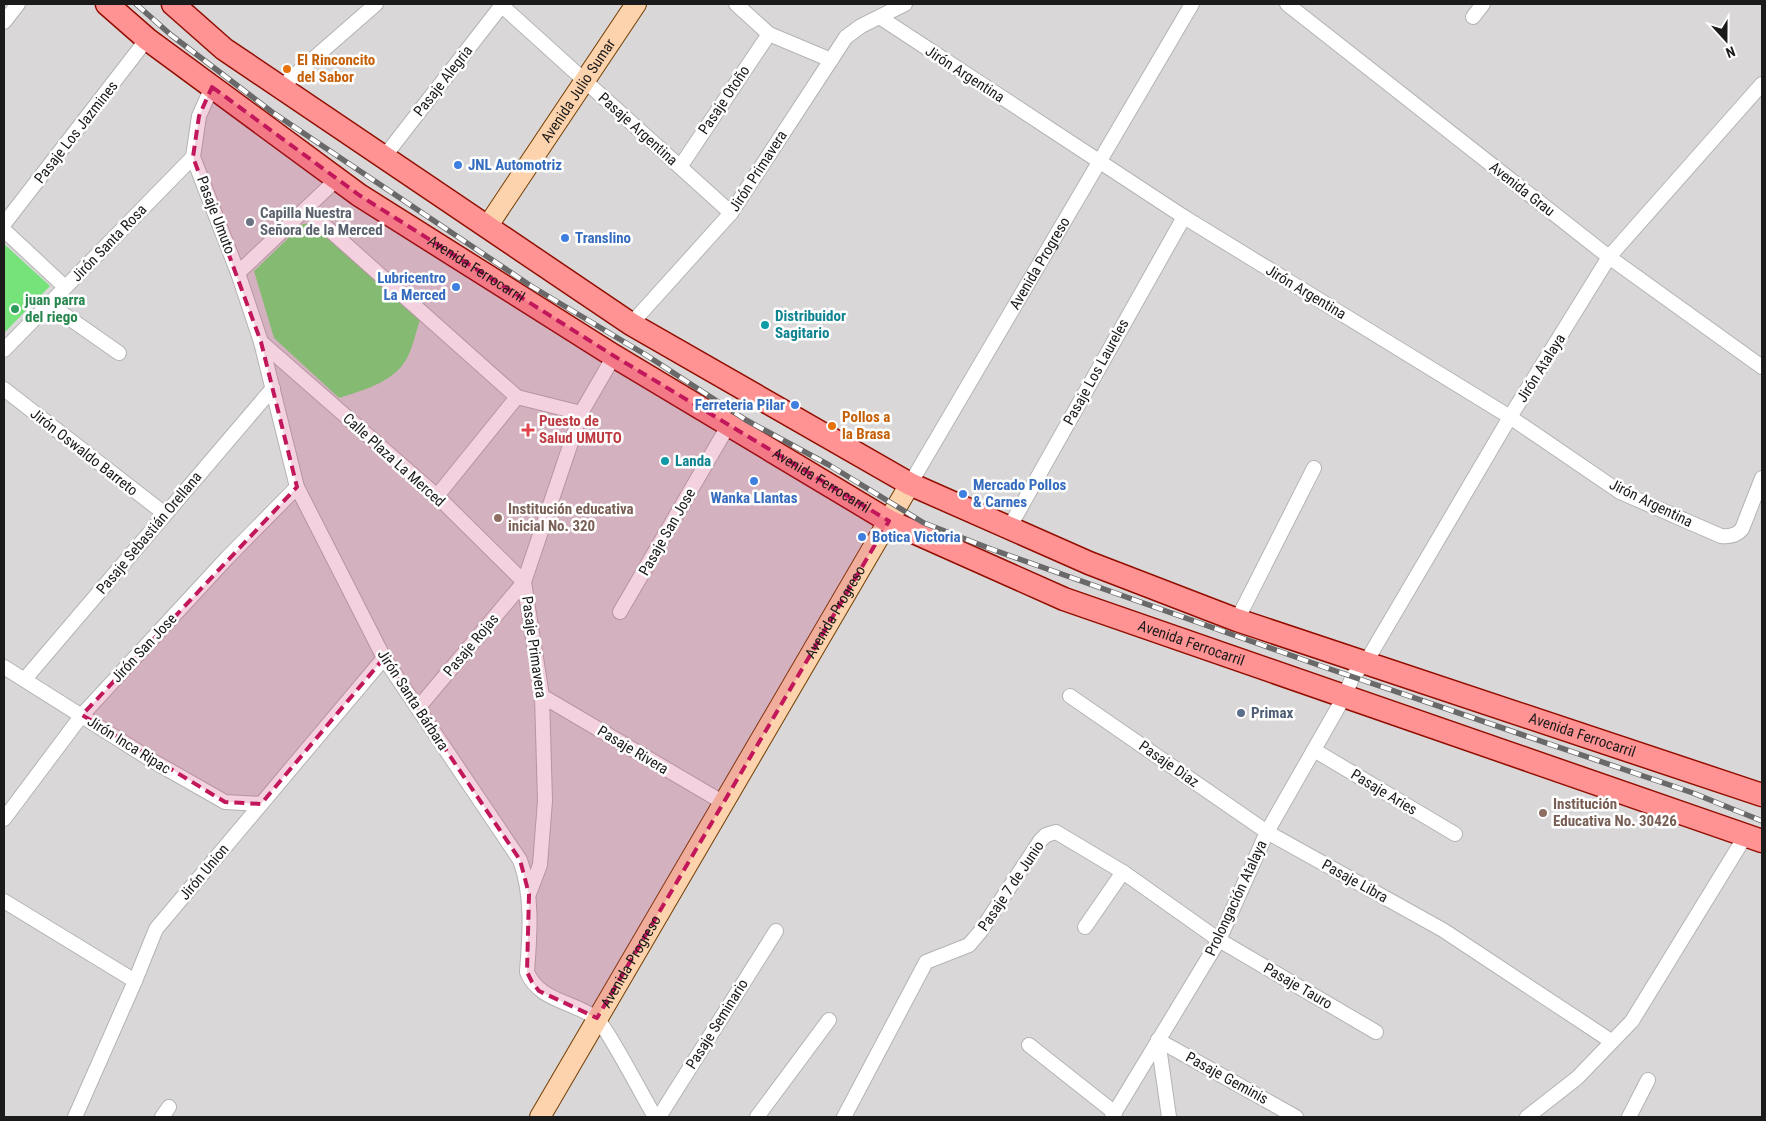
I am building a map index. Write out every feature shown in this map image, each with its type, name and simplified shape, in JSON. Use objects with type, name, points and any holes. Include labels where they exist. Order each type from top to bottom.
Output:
[{"type":"main road","name":"Avenida Ferrocarril","points":[[107,4],[147,39],[359,195],[614,356],[889,521],[1064,599],[1754,838]]},
{"type":"main road","name":"Avenida Ferrocarril","points":[[173,4],[224,49],[631,324],[910,484],[1089,563],[1359,669],[1762,795]]},
{"type":"street","points":[[4,22],[18,4]]},
{"type":"street","points":[[281,87],[376,4]]},
{"type":"street","name":"Pasaje Argentina","points":[[501,4],[730,213]]},
{"type":"street","name":"Pasaje Alegria","points":[[384,157],[501,4]]},
{"type":"street","name":"Avenida Julio Sumar","points":[[487,227],[636,4]]},
{"type":"street","points":[[736,4],[769,34],[831,60]]},
{"type":"street","name":"Jirón Primavera","points":[[631,324],[730,213],[846,37],[861,26],[905,4]]},
{"type":"street","name":"Avenida Progreso","points":[[540,1117],[1192,4]]},
{"type":"street","name":"Avenida Grau","points":[[1286,4],[1609,257],[1762,367]]},
{"type":"street","points":[[1473,17],[1483,4]]},
{"type":"street","name":"Jirón Argentina","points":[[880,18],[1184,217],[1510,417],[1620,492],[1721,536],[1738,534],[1762,478]]},
{"type":"street","name":"Pasaje Otoño","points":[[680,167],[769,34]]},
{"type":"street","name":"Pasaje Los Jazmines","points":[[4,224],[147,39]]},
{"type":"street","name":"Jirón Atalaya","points":[[1359,669],[1510,417],[1609,257],[1762,84]]},
{"type":"street","name":"Pasaje Umuto","points":[[212,87],[199,116],[193,157],[238,273],[261,342]]},
{"type":"street","name":"Jirón Santa Rosa","points":[[4,350],[193,157]]},
{"type":"street","points":[[238,273],[337,179]]},
{"type":"street","points":[[306,210],[517,396],[581,413]]},
{"type":"street","name":"Pasaje Los Laureles","points":[[1009,528],[1184,217]]},
{"type":"street","points":[[4,230],[65,287]]},
{"type":"street","points":[[49,304],[119,353]]},
{"type":"street","name":"Jirón Santa Bárbara","points":[[261,342],[297,487],[384,658],[520,860],[527,880],[529,894],[527,972],[539,991],[598,1018]]},
{"type":"street","name":"Calle Plaza La Merced","points":[[261,342],[437,496],[524,582]]},
{"type":"street","name":"Pasaje Primavera","points":[[529,894],[540,865],[545,801],[542,696],[524,582],[581,413],[614,356]]},
{"type":"street","name":"Pasaje Sebastián Orellana","points":[[25,679],[273,388]]},
{"type":"street","name":"Jirón Oswaldo Barreto","points":[[4,390],[165,514]]},
{"type":"street","points":[[437,496],[517,396]]},
{"type":"street","name":"Pasaje San Jose","points":[[620,612],[728,426]]},
{"type":"street","points":[[1237,620],[1314,468]]},
{"type":"street","name":"Jirón San Jose","points":[[4,819],[82,715],[297,487]]},
{"type":"street","name":"Pasaje Rojas","points":[[418,708],[524,582]]},
{"type":"street","name":"Jirón Union","points":[[75,1117],[135,982],[156,929],[384,658]]},
{"type":"street","name":"Jirón Inca Ripac","points":[[4,667],[153,761],[225,802],[261,804]]},
{"type":"street","name":"Prolongación Atalaya","points":[[1114,1115],[1219,940],[1267,832],[1359,669]]},
{"type":"street","name":"Pasaje Rivera","points":[[542,696],[724,804]]},
{"type":"street","name":"Pasaje Diaz","points":[[1070,696],[1267,832]]},
{"type":"street","name":"Pasaje Aries","points":[[1314,750],[1455,834]]},
{"type":"street","name":"Pasaje 7 de Junio","points":[[844,1117],[926,962],[969,945],[980,932],[1040,841],[1046,835],[1056,832],[1123,872],[1219,940]]},
{"type":"street","name":"Pasaje Libra","points":[[1267,832],[1443,930],[1611,1041]]},
{"type":"street","points":[[1527,1117],[1577,1078],[1632,1021],[1754,838]]},
{"type":"street","points":[[1085,927],[1123,872]]},
{"type":"street","points":[[4,901],[135,982]]},
{"type":"street","name":"Pasaje Seminario","points":[[657,1117],[776,930]]},
{"type":"street","name":"Pasaje Tauro","points":[[1219,940],[1376,1032]]},
{"type":"street","points":[[598,1018],[657,1117]]},
{"type":"street","points":[[757,1117],[829,1020]]},
{"type":"street","points":[[1158,1040],[1169,1117]]},
{"type":"street","name":"Pasaje Geminis","points":[[1158,1040],[1296,1117]]},
{"type":"street","points":[[1029,1045],[1114,1115]]},
{"type":"street","points":[[1629,1117],[1648,1080]]},
{"type":"highlighted area","points":[[212,87],[359,195],[614,356],[889,521],[597,1018],[539,991],[532,982],[527,972],[529,894],[520,860],[384,658],[261,804],[225,802],[82,715],[297,487],[261,342],[193,157],[199,116]]},
{"type":"shaded area","points":[[4,4],[1762,4],[1762,1117],[4,1117]]},
{"type":"green space","points":[[315,223],[420,320],[409,354],[397,371],[379,383],[339,398],[274,338],[254,271],[303,224]]},
{"type":"green space","name":"juan parra del riego","points":[[4,244],[50,286],[4,333]]},
{"type":"railway","points":[[136,4],[171,35],[272,112],[531,286],[646,355],[746,420],[829,465],[924,523],[991,549],[1324,667],[1693,793],[1762,821]]},
{"type":"place","name":"El Rinconcito del Sabor","points":[[287,69]]},
{"type":"place","name":"JNL Automotriz","points":[[458,165]]},
{"type":"place","name":"Capilla Nuestra Señora de la Merced","points":[[250,222]]},
{"type":"place","name":"Translino","points":[[565,238]]},
{"type":"place","name":"Lubricentro La Merced","points":[[456,287]]},
{"type":"place","name":"juan parra del riego","points":[[15,309]]},
{"type":"place","name":"Distribuidor Sagitario","points":[[765,325]]},
{"type":"place","name":"Ferreteria Pilar","points":[[795,405]]},
{"type":"place","name":"Pollos a la Brasa","points":[[832,426]]},
{"type":"place","name":"Puesto de Salud UMUTO","points":[[528,430]]},
{"type":"place","name":"Landa","points":[[665,461]]},
{"type":"place","name":"Wanka Llantas","points":[[754,481]]},
{"type":"place","name":"Mercado Pollos & Carnes","points":[[963,494]]},
{"type":"place","name":"Institución educativa inicial No. 320","points":[[498,518]]},
{"type":"place","name":"Botica Victoria","points":[[862,537]]},
{"type":"place","name":"Primax","points":[[1241,713]]},
{"type":"place","name":"Institución Educativa No. 30426","points":[[1543,813]]}]
